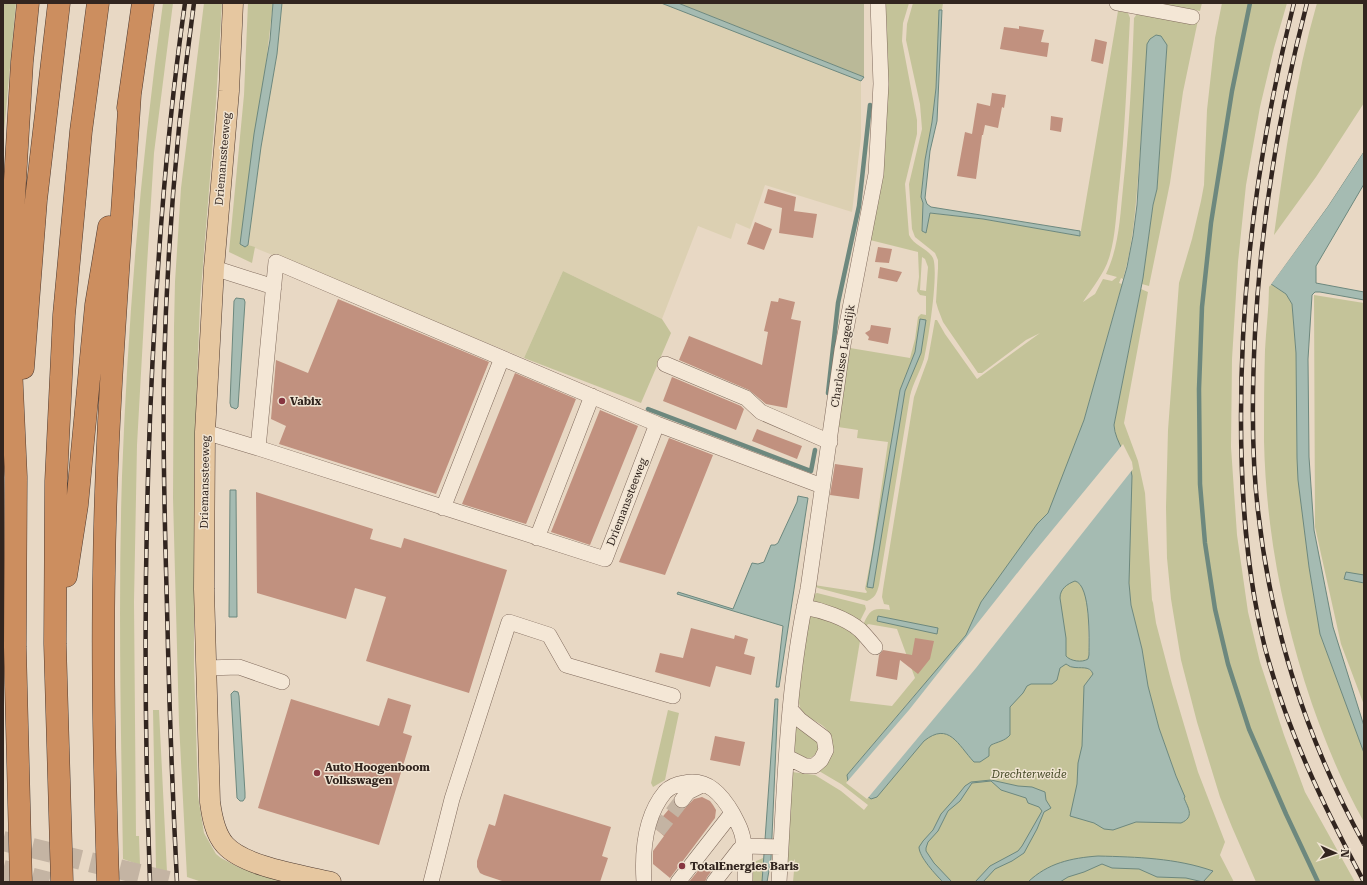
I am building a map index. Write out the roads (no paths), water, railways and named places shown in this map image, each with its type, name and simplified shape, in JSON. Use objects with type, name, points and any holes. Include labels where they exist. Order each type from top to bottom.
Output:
[{"type":"highway","points":[[21,882],[15,647],[16,477],[8,299],[22,62],[28,3]]},
{"type":"highway","points":[[16,477],[36,200],[58,3]]},
{"type":"highway","points":[[62,882],[55,644],[56,481],[64,315],[81,130],[98,3]]},
{"type":"highway","points":[[55,644],[77,505],[96,305],[143,3]]},
{"type":"highway","points":[[108,882],[103,703],[104,564],[108,440],[130,94]]},
{"type":"main road","name":"Driemanssteeweg","points":[[233,3],[229,91],[214,268],[206,432],[204,573],[210,802],[212,819],[219,836],[224,845],[230,849],[248,860],[331,882]]},
{"type":"street","name":"Charloisse Lagedijk","points":[[779,882],[763,846],[787,757],[790,709],[822,486],[830,442],[842,350],[876,174],[881,84],[878,3]]},
{"type":"street","points":[[1117,3],[1192,17]]},
{"type":"street","points":[[258,448],[276,262],[657,424],[822,486]]},
{"type":"street","points":[[214,268],[274,287]]},
{"type":"street","points":[[443,508],[502,358]]},
{"type":"street","points":[[665,364],[746,398],[761,412],[830,442]]},
{"type":"street","points":[[537,538],[592,396]]},
{"type":"street","name":"Driemanssteeweg","points":[[206,432],[605,559],[657,424]]},
{"type":"street","points":[[804,607],[814,609],[842,620],[859,630],[875,646]]},
{"type":"street","points":[[431,882],[452,799],[509,622],[549,635],[566,665],[673,696]]},
{"type":"street","points":[[206,668],[239,668],[282,682]]},
{"type":"street","points":[[787,757],[805,766],[814,766],[821,760],[826,750],[824,738],[800,720],[790,709]]},
{"type":"street","points":[[644,882],[644,862],[652,835],[652,813],[665,792],[680,783],[693,782],[704,784],[717,792],[727,803],[741,829],[763,846]]},
{"type":"street","points":[[682,800],[688,792],[704,784]]},
{"type":"street","points":[[678,882],[732,813]]},
{"type":"street","points":[[714,882],[739,850],[763,846]]},
{"type":"street","points":[[745,882],[763,846]]},
{"type":"waterway","points":[[1250,3],[1232,91],[1211,223],[1202,307],[1199,389],[1200,484],[1205,543],[1215,609],[1228,664],[1249,729],[1286,814],[1318,882]]},
{"type":"waterway","points":[[828,393],[838,303],[859,206],[870,105]]},
{"type":"waterway","points":[[648,409],[811,471],[815,450]]},
{"type":"tunnel","points":[[658,831],[682,800]]},
{"type":"tunnel","points":[[3,841],[172,882]]},
{"type":"tunnel","points":[[3,870],[49,882]]},
{"type":"railway","points":[[150,882],[146,740],[146,599],[151,387],[163,198],[170,120],[185,3]]},
{"type":"railway","points":[[177,882],[165,543],[164,369],[170,231],[178,140],[194,3]]},
{"type":"railway","points":[[1294,3],[1271,105],[1262,157],[1244,313],[1241,417],[1242,475],[1246,533],[1253,591],[1265,648],[1284,709],[1321,797],[1364,882]]},
{"type":"railway","points":[[1307,3],[1280,126],[1262,250],[1254,355],[1254,467],[1264,555],[1282,641],[1294,683],[1325,765],[1364,844]]},
{"type":"place","name":"Vabix","points":[[282,401]]},
{"type":"place","name":"Auto Hoogenboom Volkswagen","points":[[317,773]]},
{"type":"place","name":"TotalEnergies Baris","points":[[682,866]]},
{"type":"park label","name":"Drechterweide","points":[[1029,774]]}]
